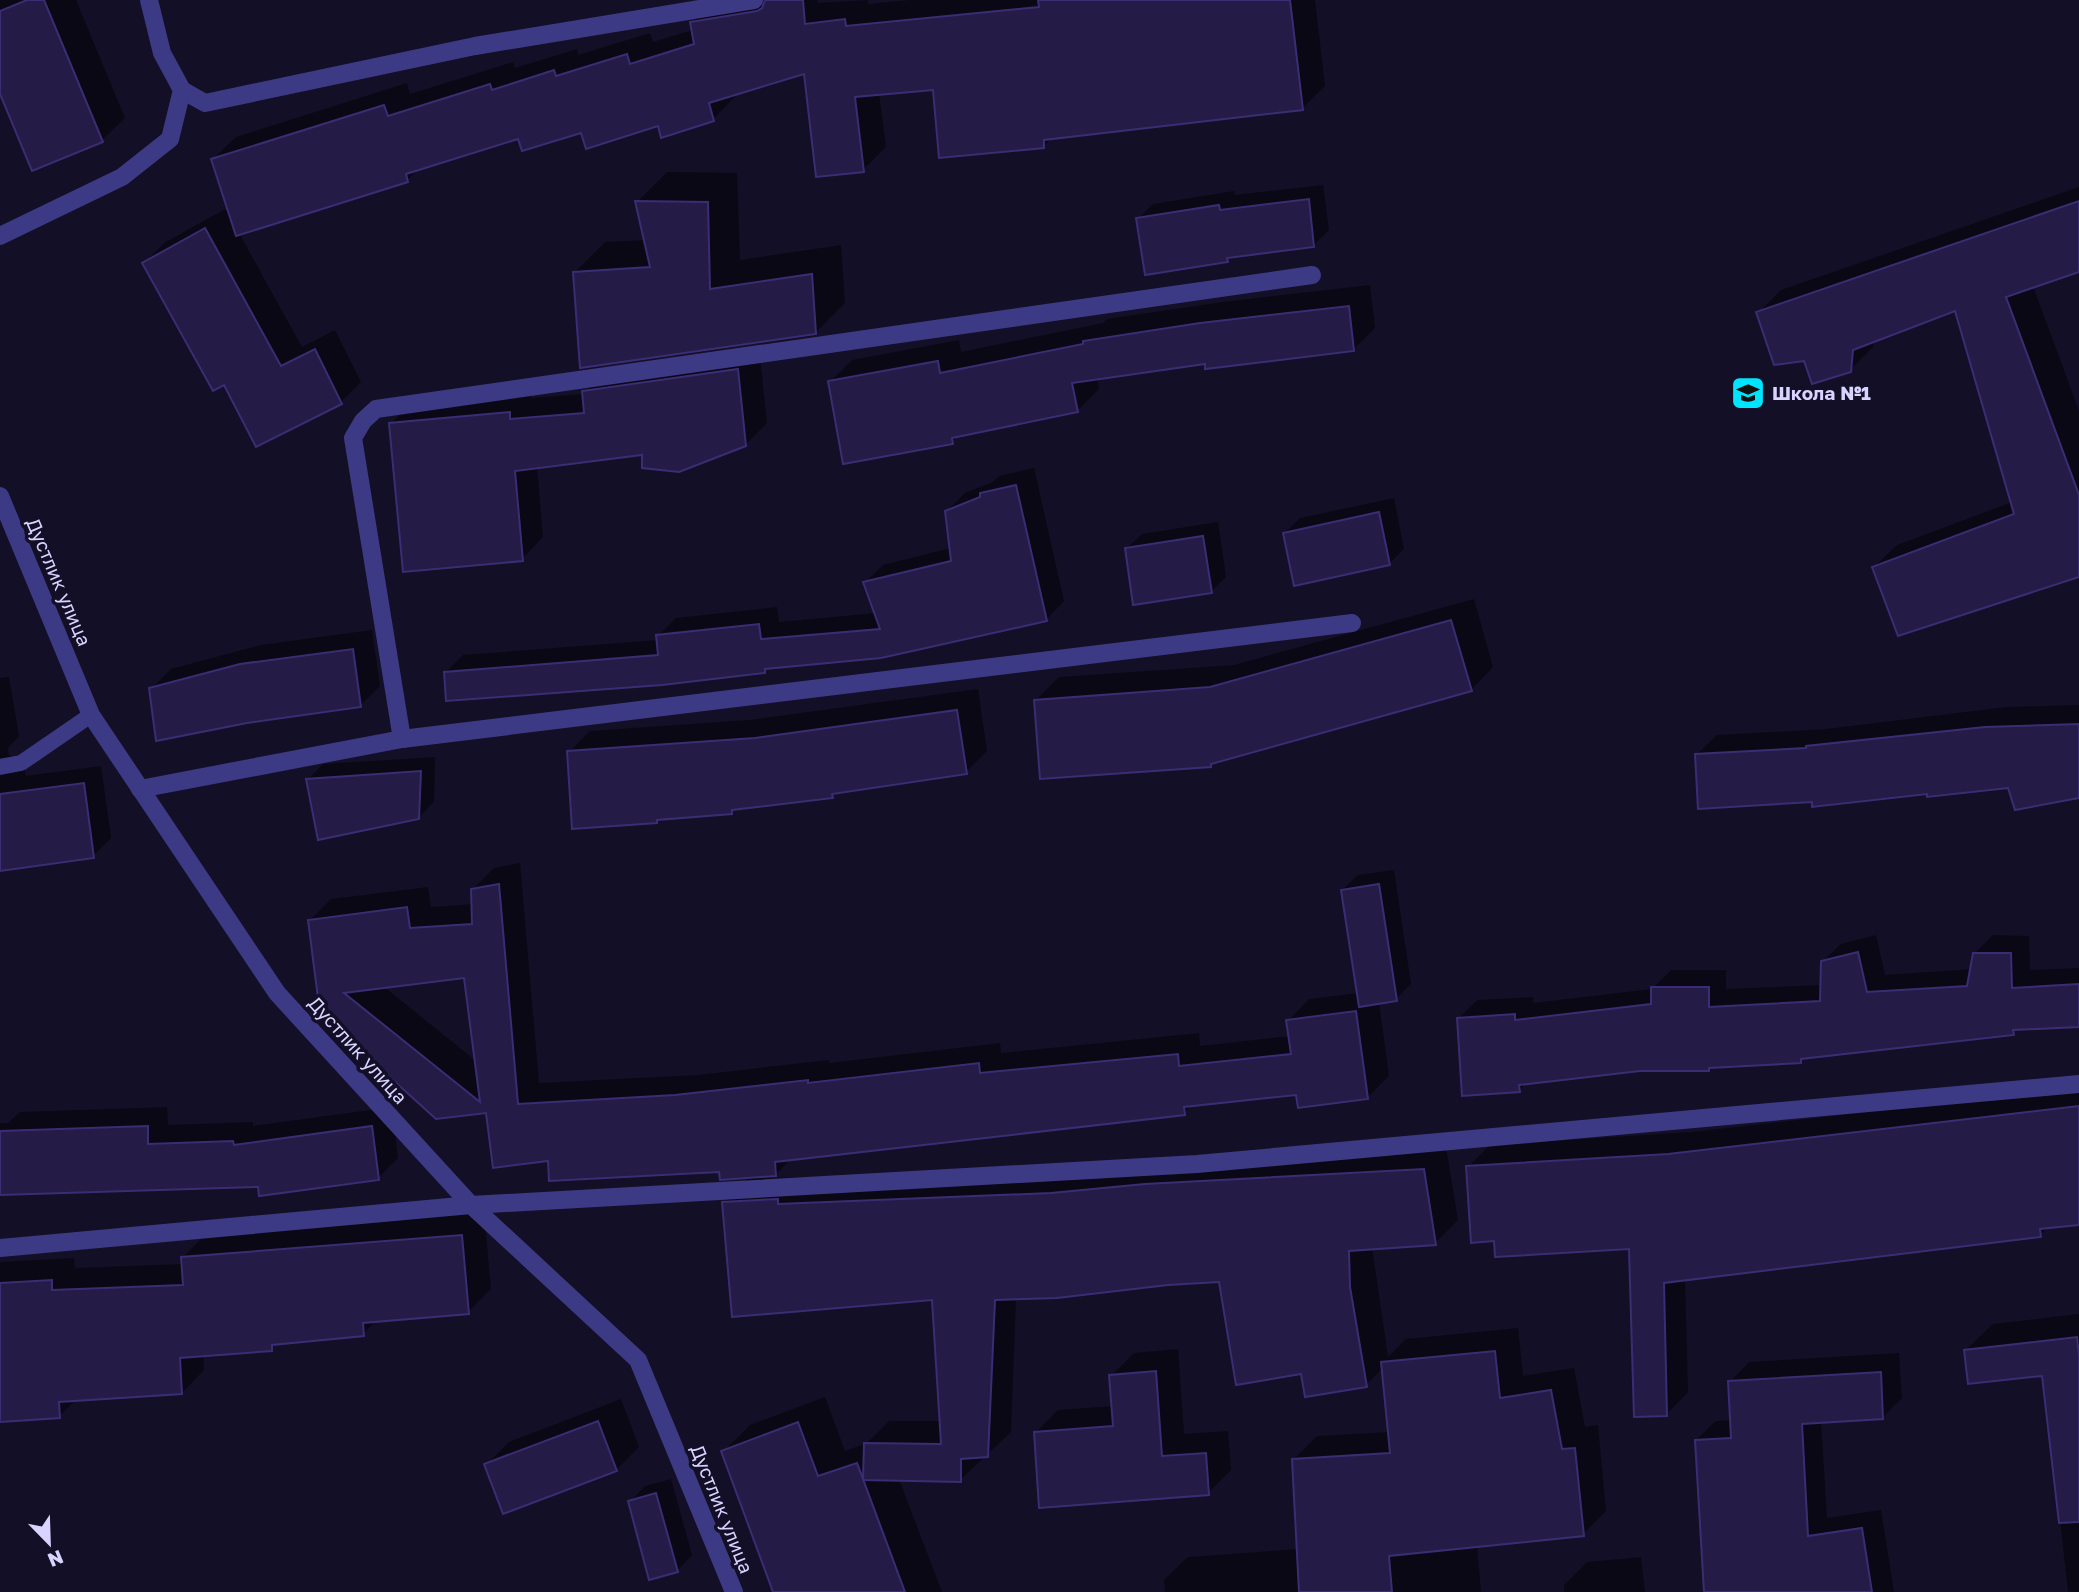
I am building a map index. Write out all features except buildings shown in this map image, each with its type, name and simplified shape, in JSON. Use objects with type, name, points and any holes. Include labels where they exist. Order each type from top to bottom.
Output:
[{"type":"street","points":[[149,0],[162,53],[183,90],[205,103],[475,46],[754,0]]},
{"type":"street","points":[[0,236],[122,177],[170,139],[183,90]]},
{"type":"street","points":[[402,739],[353,438],[363,421],[376,409],[1312,275]]},
{"type":"street","name":"Дустлик улица","points":[[0,496],[91,715],[277,993],[471,1205],[638,1360],[734,1592]]},
{"type":"street","points":[[140,789],[402,739],[1352,623]]},
{"type":"street","points":[[0,1248],[471,1205],[1196,1164],[2079,1084]]},
{"type":"lane","points":[[0,767],[21,763],[91,715]]},
{"type":"place","name":"Школа №1","points":[[1748,393]]}]
